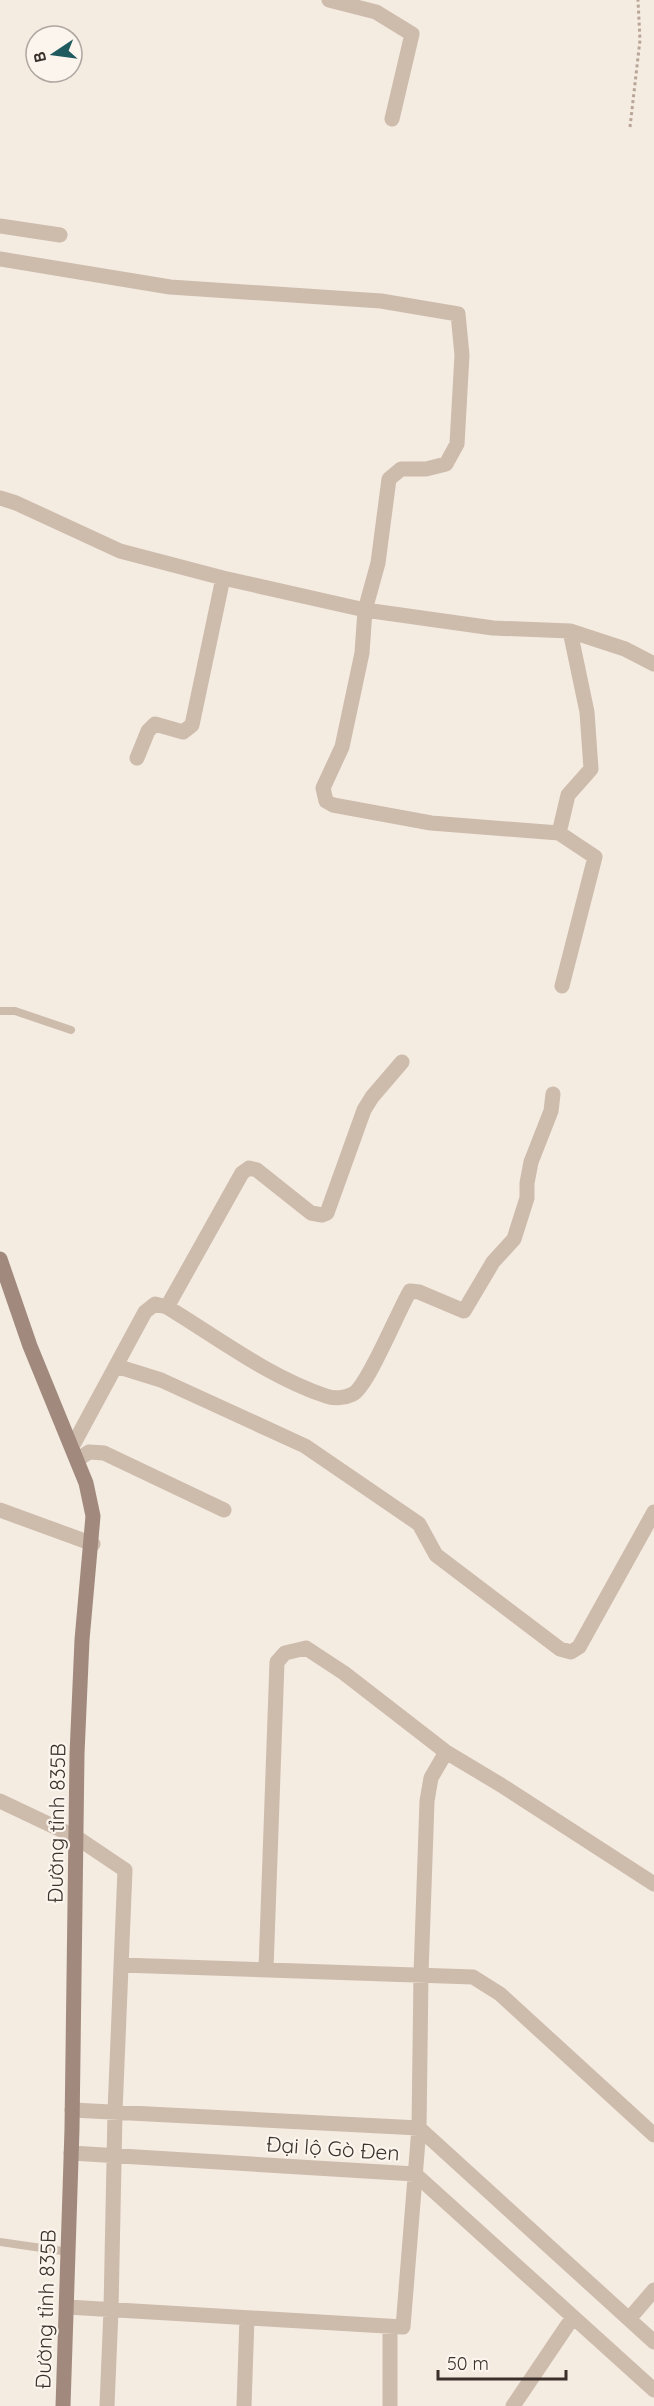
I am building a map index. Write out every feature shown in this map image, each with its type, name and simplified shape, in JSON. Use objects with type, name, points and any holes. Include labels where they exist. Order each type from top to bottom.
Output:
[{"type":"main road","name":"Đường tỉnh 835B","points":[[0,1259],[30,1346],[86,1483],[93,1516],[93,1544],[82,1640],[76,1837],[69,2252],[63,2406]]},
{"type":"street","points":[[329,0],[376,6],[412,34],[392,119]]},
{"type":"street","points":[[0,226],[60,235]]},
{"type":"street","points":[[0,259],[170,287],[381,301],[458,314],[462,355],[457,444],[446,464],[426,469],[401,469],[389,479],[378,563],[364,610],[362,653],[342,747],[323,788],[326,801],[333,805],[430,823],[559,833],[595,858],[562,986]]},
{"type":"street","points":[[0,498],[16,503],[120,551],[223,578],[364,610],[493,628],[570,631],[625,649],[654,664]]},
{"type":"street","points":[[138,758],[148,731],[155,724],[183,732],[192,725],[223,578]]},
{"type":"street","points":[[559,833],[568,795],[591,769],[587,712],[570,631]]},
{"type":"street","points":[[167,1307],[242,1173],[249,1168],[257,1170],[311,1213],[322,1215],[327,1213],[364,1110],[402,1062]]},
{"type":"street","points":[[74,1454],[144,1312],[155,1304],[167,1307],[276,1374],[328,1397],[340,1398],[354,1394],[371,1371],[386,1335],[410,1291],[419,1292],[464,1311],[493,1262],[514,1239],[527,1198],[531,1162],[551,1111],[553,1094]]},
{"type":"street","points":[[116,1366],[161,1380],[305,1446],[419,1524],[436,1555],[560,1648],[571,1652],[579,1647],[654,1512]]},
{"type":"street","points":[[74,1454],[104,1453],[224,1510]]},
{"type":"street","points":[[0,1510],[93,1544]]},
{"type":"street","points":[[266,1969],[277,1662],[285,1653],[306,1648],[344,1672],[446,1752],[654,1884]]},
{"type":"street","points":[[67,2307],[403,2327],[419,2128],[427,1801],[431,1778],[446,1752]]},
{"type":"street","points":[[0,1801],[76,1837],[125,1870],[115,2112],[107,2406]]},
{"type":"street","points":[[121,1965],[473,1977],[500,1994],[654,2135]]},
{"type":"street","name":"Đại lộ Gò Đen","points":[[72,2110],[419,2128],[654,2342]]},
{"type":"street","name":"Đại lộ Gò Đen","points":[[71,2153],[415,2174],[654,2390]]},
{"type":"street","points":[[629,2319],[654,2290]]},
{"type":"street","points":[[513,2406],[573,2317]]},
{"type":"street","points":[[244,2406],[247,2318]]},
{"type":"street","points":[[390,2327],[390,2406]]},
{"type":"lane","points":[[0,1011],[15,1011],[70,1030]]},
{"type":"lane","points":[[0,2242],[69,2252]]},
{"type":"path","points":[[630,127],[640,40],[638,0]]}]
